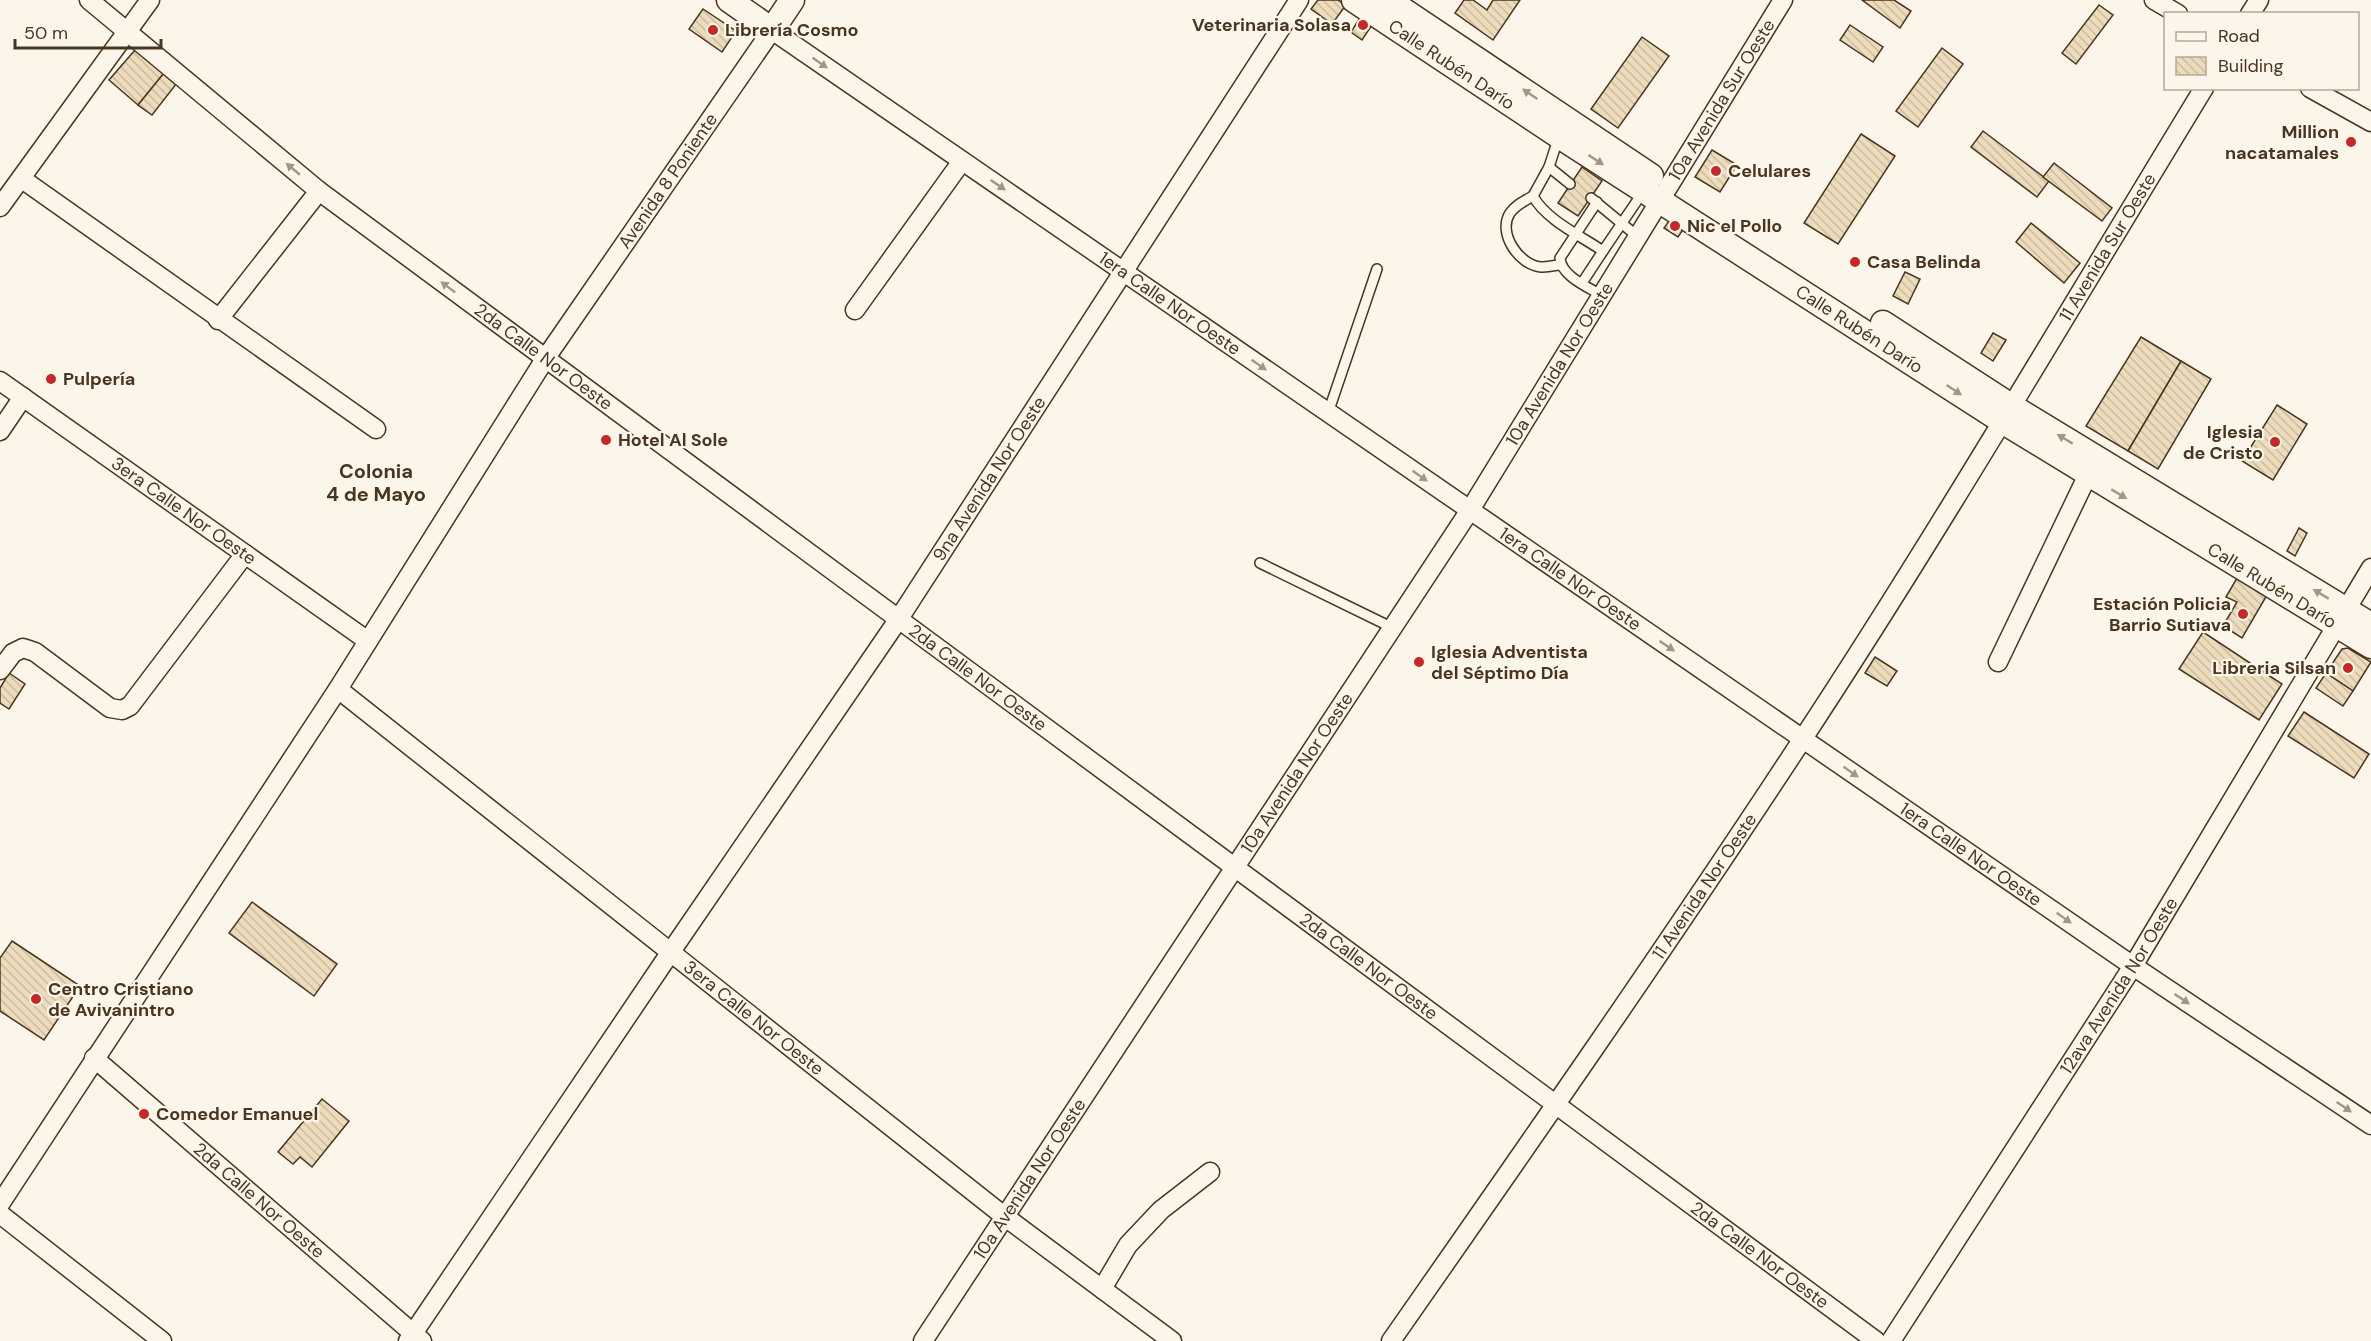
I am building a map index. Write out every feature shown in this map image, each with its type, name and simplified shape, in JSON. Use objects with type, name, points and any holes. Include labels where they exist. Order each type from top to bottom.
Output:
[{"type":"street","name":"2da Calle Nor Oeste","points":[[89,0],[128,30],[319,191],[1876,1341]]},
{"type":"street","points":[[0,207],[150,0]]},
{"type":"street","points":[[729,0],[772,30]]},
{"type":"street","name":"Avenida 8 Poniente","points":[[0,1204],[338,689],[545,359],[792,0]]},
{"type":"street","name":"9na Avenida Nor Oeste","points":[[415,1339],[670,953],[898,620],[1299,0]]},
{"type":"street","name":"Calle Rubén Darío","points":[[1354,0],[1449,51]]},
{"type":"street","name":"Calle Rubén Darío","points":[[1388,0],[1449,51],[1562,128],[1893,339],[2006,414],[2340,616],[2371,646]]},
{"type":"street","name":"10a Avenida Sur Oeste","points":[[1656,189],[1783,0]]},
{"type":"street","points":[[2154,0],[2175,12]]},
{"type":"street","name":"1era Calle Nor Oeste","points":[[772,30],[2133,966],[2371,1125]]},
{"type":"street","name":"11 Avenida Sur Oeste","points":[[2006,414],[2203,90]]},
{"type":"street","points":[[2314,90],[2371,122]]},
{"type":"street","points":[[855,310],[962,160]]},
{"type":"street","points":[[22,179],[218,320],[376,429]]},
{"type":"street","name":"10a Avenida Nor Oeste","points":[[923,1341],[1470,510],[1637,236],[1656,189]]},
{"type":"street","points":[[218,320],[319,191]]},
{"type":"street","name":"3era Calle Nor Oeste","points":[[0,381],[368,640]]},
{"type":"street","points":[[0,431],[23,398]]},
{"type":"street","name":"11 Avenida Nor Oeste","points":[[1391,1341],[1556,1105],[1803,739],[2006,414]]},
{"type":"street","points":[[1998,662],[2092,466]]},
{"type":"street","points":[[0,670],[13,653],[23,648],[35,652],[110,708],[122,710],[130,706],[245,554]]},
{"type":"street","name":"12ava Avenida Nor Oeste","points":[[1891,1341],[2133,966],[2340,616],[2371,568]]},
{"type":"street","name":"Calle Rubén Darío","points":[[2340,616],[2371,625]]},
{"type":"street","name":"3era Calle Nor Oeste","points":[[338,689],[1004,1216],[1172,1341]]},
{"type":"street","name":"2da Calle Nor Oeste","points":[[94,1058],[415,1339]]},
{"type":"street","points":[[1102,1289],[1128,1245],[1161,1210],[1210,1172]]},
{"type":"street","points":[[0,1214],[162,1341]]},
{"type":"lane","points":[[1561,265],[1540,267],[1528,261],[1515,252],[1506,230],[1509,215],[1520,203],[1533,196],[1549,167],[1562,128]]},
{"type":"lane","points":[[1549,167],[1570,184]]},
{"type":"lane","points":[[1582,283],[1622,222],[1656,189]]},
{"type":"lane","points":[[1533,196],[1538,205],[1603,250]]},
{"type":"lane","points":[[1601,295],[1567,273],[1561,265],[1560,258],[1594,200],[1637,236]]},
{"type":"lane","points":[[1328,412],[1377,269]]},
{"type":"lane","points":[[1260,563],[1393,628]]},
{"type":"building","points":[[1318,0],[1338,0],[1346,5],[1332,24],[1311,9]]},
{"type":"building","points":[[1464,0],[1473,0],[1487,10],[1493,0],[1520,0],[1493,40],[1455,13]]},
{"type":"building","points":[[1862,0],[1894,0],[1911,11],[1900,28]]},
{"type":"building","points":[[2099,5],[2113,15],[2076,64],[2062,53]]},
{"type":"building","name":"Librería Cosmo","points":[[703,9],[736,31],[722,52],[689,29]]},
{"type":"building","name":"Veterinaria Solasa","points":[[1364,11],[1376,19],[1362,40],[1351,32]]},
{"type":"building","points":[[1850,25],[1883,47],[1873,62],[1840,40]]},
{"type":"building","points":[[1642,37],[1669,56],[1618,128],[1591,109]]},
{"type":"building","points":[[1942,48],[1963,64],[1918,127],[1896,111]]},
{"type":"building","points":[[135,50],[164,73],[138,105],[109,80]]},
{"type":"building","points":[[164,73],[177,83],[152,115],[138,105]]},
{"type":"building","points":[[1983,131],[2049,181],[2037,197],[1971,147]]},
{"type":"building","points":[[1861,134],[1895,156],[1838,244],[1804,223]]},
{"type":"building","name":"Celulares","points":[[1712,150],[1737,165],[1720,192],[1695,177]]},
{"type":"building","points":[[2054,163],[2112,208],[2102,221],[2043,177]]},
{"type":"building","points":[[1582,167],[1602,181],[1578,216],[1558,203]]},
{"type":"building","name":"Nic el Pollo","points":[[1669,221],[1686,225],[1678,237],[1664,228]]},
{"type":"building","points":[[2031,223],[2080,263],[2064,283],[2016,242]]},
{"type":"building","points":[[1905,272],[1920,279],[1908,304],[1893,296]]},
{"type":"building","points":[[1993,333],[2006,340],[1993,361],[1981,353]]},
{"type":"building","points":[[2141,337],[2181,361],[2128,451],[2086,426]]},
{"type":"building","points":[[2181,361],[2211,379],[2158,469],[2128,451]]},
{"type":"building","name":"Iglesia de Cristo","points":[[2277,405],[2307,424],[2273,480],[2242,461]]},
{"type":"building","points":[[2299,528],[2307,533],[2295,556],[2287,551]]},
{"type":"building","name":"Estación Policia Barrio Sutiava","points":[[2237,578],[2267,595],[2242,638],[2223,626],[2237,602],[2226,597]]},
{"type":"building","points":[[2203,632],[2282,684],[2259,720],[2179,669]]},
{"type":"building","name":"Libreria Silsan","points":[[2348,648],[2371,662],[2353,691],[2326,673],[2342,649]]},
{"type":"building","points":[[1875,657],[1897,671],[1887,686],[1865,673]]},
{"type":"building","points":[[9,673],[25,684],[9,709],[0,703],[0,688]]},
{"type":"building","points":[[2326,673],[2353,691],[2343,706],[2316,688]]},
{"type":"building","points":[[2304,712],[2369,754],[2354,778],[2288,736]]},
{"type":"building","points":[[252,902],[337,964],[314,996],[229,933]]},
{"type":"building","name":"Centro Cristiano de Avivanintro","points":[[12,941],[80,986],[44,1040],[0,1011],[0,958]]},
{"type":"building","points":[[322,1099],[349,1121],[312,1167],[300,1157],[293,1164],[278,1152]]},
{"type":"place","name":"Veterinaria Solasa","points":[[1363,25]]},
{"type":"place","name":"Librería Cosmo","points":[[713,30]]},
{"type":"place","name":"Million nacatamales","points":[[2351,142]]},
{"type":"place","name":"Celulares","points":[[1716,171]]},
{"type":"place","name":"Nic el Pollo","points":[[1675,226]]},
{"type":"place","name":"Casa Belinda","points":[[1855,262]]},
{"type":"place","name":"Pulpería","points":[[51,379]]},
{"type":"place","name":"Hotel Al Sole","points":[[606,440]]},
{"type":"place","name":"Iglesia de Cristo","points":[[2275,442]]},
{"type":"place","name":"Estación Policia Barrio Sutiava","points":[[2243,614]]},
{"type":"place","name":"Iglesia Adventista del Séptimo Día","points":[[1419,662]]},
{"type":"place","name":"Libreria Silsan","points":[[2348,668]]},
{"type":"place","name":"Centro Cristiano de Avivanintro","points":[[36,999]]},
{"type":"place","name":"Comedor Emanuel","points":[[144,1114]]},
{"type":"district","name":"Colonia 4 de Mayo","points":[[376,482]]}]
